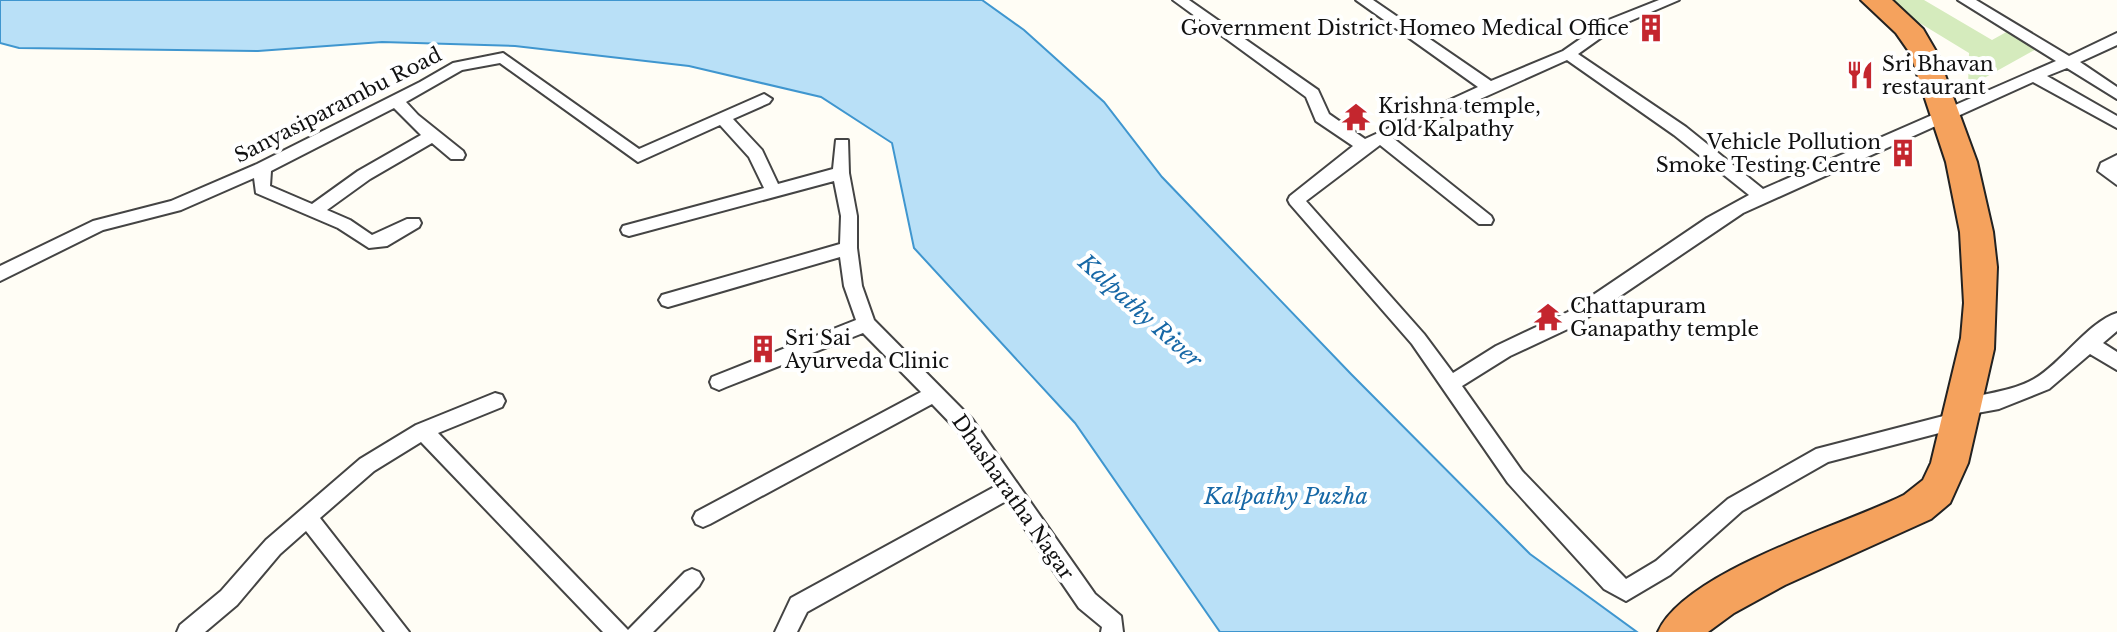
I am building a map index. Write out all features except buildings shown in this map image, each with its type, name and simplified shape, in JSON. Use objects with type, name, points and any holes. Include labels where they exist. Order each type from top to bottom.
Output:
[{"type":"highway","points":[[1865,0],[1892,21],[1916,55],[1925,62]]},
{"type":"highway","points":[[1686,624],[1758,580],[1930,499],[1947,471],[1978,339],[1980,270],[1973,205],[1948,112],[1925,62],[1925,54],[1899,19],[1874,0]]},
{"type":"street","points":[[1180,0],[1313,94],[1322,117],[1373,142],[1485,220]]},
{"type":"street","points":[[1363,0],[1490,88]]},
{"type":"street","points":[[1672,0],[1611,24],[1568,54],[1373,142],[1296,200],[1418,339],[1452,383],[1515,477],[1612,582],[1626,591],[1663,568],[1735,505],[1823,455],[1960,414],[2042,384],[2067,366],[2088,343],[2117,320]]},
{"type":"street","points":[[1965,0],[2117,94]]},
{"type":"street","points":[[1452,383],[1503,352],[1574,318],[1679,245],[1761,196],[2115,41]]},
{"type":"street","points":[[1568,54],[1680,131],[1761,196]]},
{"type":"street","name":"Sanyasiparambu Road","points":[[0,274],[99,225],[175,206],[263,168],[458,66],[503,58],[638,156],[764,99]]},
{"type":"street","points":[[2035,76],[2117,123]]},
{"type":"street","points":[[396,101],[412,119],[457,155]]},
{"type":"street","points":[[723,118],[756,154],[773,190]]},
{"type":"street","points":[[315,210],[364,175],[433,135]]},
{"type":"street","name":"Dhasharatha Nagar","points":[[842,144],[841,173],[849,216],[848,248],[853,286],[866,324],[965,425],[1087,601],[1113,623],[1112,632]]},
{"type":"street","points":[[2117,161],[2106,171],[2117,179]]},
{"type":"street","points":[[263,168],[262,189],[344,224],[369,242],[381,241],[413,223]]},
{"type":"street","points":[[629,230],[841,173]]},
{"type":"street","points":[[668,300],[848,248]]},
{"type":"street","points":[[719,382],[866,324]]},
{"type":"street","points":[[2088,343],[2117,362]]},
{"type":"street","points":[[703,518],[936,393]]},
{"type":"street","points":[[188,632],[229,598],[273,547],[367,465],[423,431],[495,401]]},
{"type":"street","points":[[423,431],[618,632]]},
{"type":"street","points":[[786,632],[799,605],[1011,488]]},
{"type":"street","points":[[307,517],[398,632]]},
{"type":"street","points":[[638,632],[692,579]]},
{"type":"green space","points":[[1882,0],[1924,0],[1992,40],[2010,30],[2040,47],[1968,87],[1969,53]]},
{"type":"water","name":"Kalpathy Puzha","points":[[0,0],[982,0],[1024,30],[1104,102],[1162,177],[1530,554],[1637,632],[1220,632],[1075,423],[914,248],[892,143],[821,97],[689,66],[515,46],[382,42],[258,51],[19,48],[0,43]]},
{"type":"place","name":"Government District Homeo Medical Office","points":[[1651,28]]},
{"type":"place","name":"Sri Bhavan restaurant","points":[[1860,75]]},
{"type":"place","name":"Krishna temple, Old Kalpathy","points":[[1356,117]]},
{"type":"place","name":"Vehicle Pollution Smoke Testing Centre","points":[[1903,153]]},
{"type":"place","name":"Chattapuram Ganapathy temple","points":[[1548,317]]},
{"type":"place","name":"Sri Sai Ayurveda Clinic","points":[[763,349]]},
{"type":"water label","name":"Kalpathy River","points":[[1140,311]]}]
